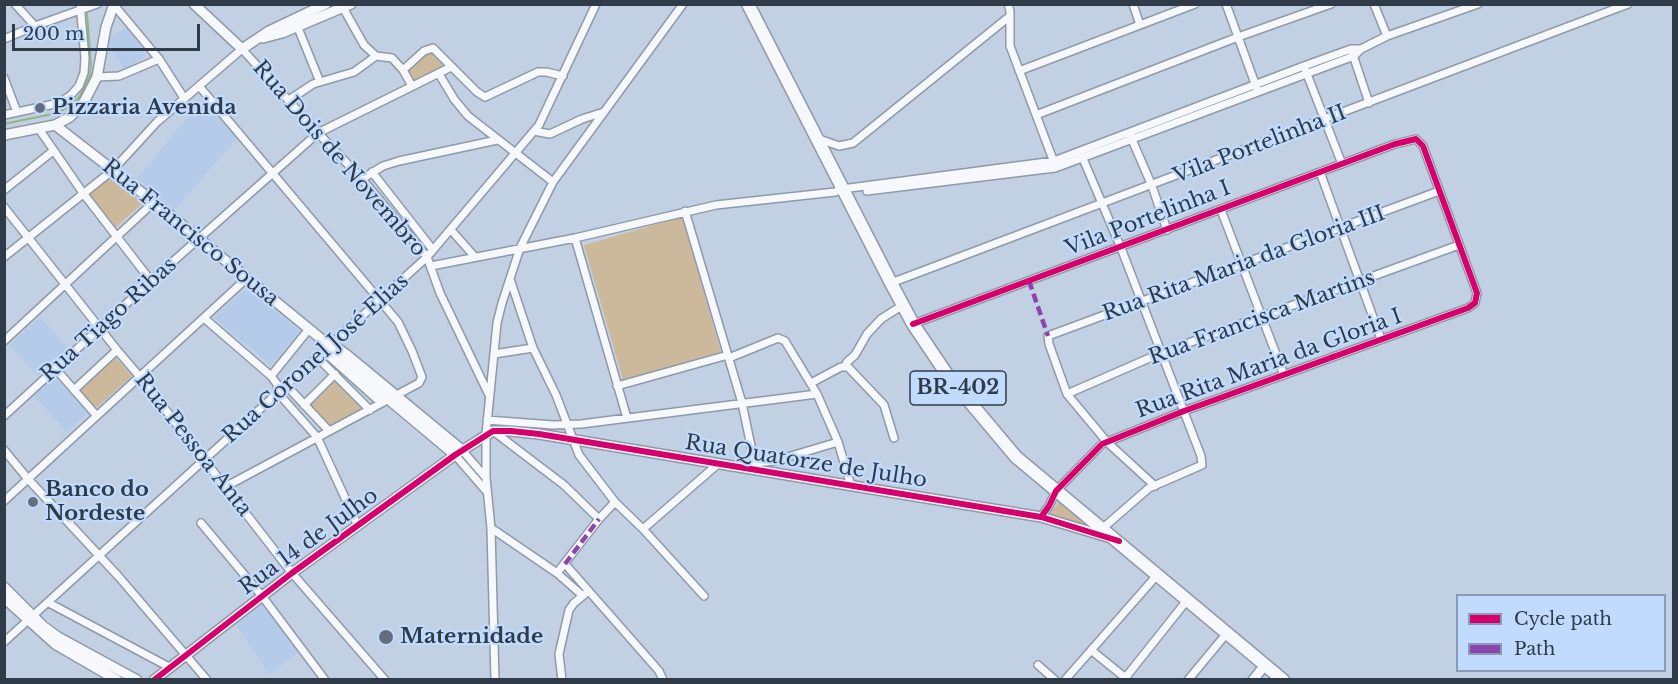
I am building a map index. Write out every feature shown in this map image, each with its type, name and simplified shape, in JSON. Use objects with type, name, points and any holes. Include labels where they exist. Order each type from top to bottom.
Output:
[{"type":"highway","name":"BR-402","points":[[748,4],[840,191],[914,324],[948,376],[1016,457],[1283,680]]},
{"type":"street","points":[[15,4],[35,26]]},
{"type":"street","points":[[4,39],[80,8],[97,4]]},
{"type":"street","name":"Rua Dois de Novembro","points":[[194,4],[242,49],[362,179],[427,257],[440,293],[489,395]]},
{"type":"street","name":"Rua Coronel José Elias","points":[[4,642],[427,257],[516,153],[545,115],[596,4]]},
{"type":"street","points":[[495,680],[486,478],[490,433],[489,395],[497,323],[520,249],[553,182],[683,4]]},
{"type":"street","points":[[1008,4],[1010,46],[1055,165]]},
{"type":"street","points":[[1133,4],[1140,25]]},
{"type":"street","points":[[1226,4],[1256,88]]},
{"type":"street","points":[[1036,115],[1238,37],[1331,4]]},
{"type":"street","points":[[1374,4],[1387,36]]},
{"type":"street","points":[[431,266],[575,238],[716,205],[1055,165],[1361,49],[1387,36],[1478,4]]},
{"type":"street","name":"Vila Portelinha II","points":[[891,283],[1628,4]]},
{"type":"street","points":[[114,5],[159,59],[184,98]]},
{"type":"street","points":[[4,135],[55,125],[70,117],[84,102],[98,76],[106,27],[114,5]]},
{"type":"street","points":[[296,23],[323,5]]},
{"type":"street","points":[[1019,71],[1194,5]]},
{"type":"street","points":[[4,257],[112,170],[184,98],[242,49],[269,31],[345,6],[360,40],[376,56],[390,57],[403,70],[412,86]]},
{"type":"street","points":[[4,115],[59,103],[79,86],[84,74],[85,58],[80,8]]},
{"type":"street","points":[[815,138],[839,146],[853,143],[1010,16]]},
{"type":"street","points":[[296,23],[320,82]]},
{"type":"street","points":[[403,70],[424,51],[431,48],[437,51],[477,92],[485,97],[538,72],[563,76]]},
{"type":"street","points":[[1353,52],[1369,103]]},
{"type":"street","points":[[289,100],[313,84],[348,75],[376,56]]},
{"type":"street","points":[[98,76],[118,76],[159,59]]},
{"type":"street","name":"Rua Tiago Ribas","points":[[4,416],[318,133],[451,67]]},
{"type":"street","points":[[1305,70],[1342,164]]},
{"type":"street","points":[[439,74],[460,107],[497,140],[553,182]]},
{"type":"street","points":[[4,78],[17,112]]},
{"type":"street","points":[[199,86],[380,300],[402,329],[422,377],[419,383],[225,487]]},
{"type":"street","points":[[534,131],[550,134],[582,119],[604,112]]},
{"type":"street","name":"Rua Francisco Sousa","points":[[55,125],[154,202],[309,329],[325,348],[388,399],[423,423],[486,478]]},
{"type":"street","points":[[39,129],[83,193],[152,281]]},
{"type":"street","points":[[1130,135],[1152,186],[1167,230]]},
{"type":"street","points":[[362,179],[372,172],[399,161],[497,140]]},
{"type":"street","name":"Vila Portelinha I","points":[[914,324],[1395,144],[1416,140],[1423,146],[1439,191]]},
{"type":"street","points":[[4,190],[53,151]]},
{"type":"street","points":[[1082,154],[1142,302],[1201,456],[1202,465],[1155,486],[1136,499],[1103,528]]},
{"type":"street","points":[[372,172],[433,250]]},
{"type":"street","points":[[1320,172],[1381,339]]},
{"type":"street","points":[[1439,191],[1459,245]]},
{"type":"street","name":"Rua Rita Maria da Gloria III","points":[[1067,394],[1048,336],[1439,191]]},
{"type":"street","points":[[4,341],[154,202]]},
{"type":"street","name":"Rua Pessoa Anta","points":[[4,207],[292,573],[385,680]]},
{"type":"street","points":[[1221,210],[1284,375]]},
{"type":"street","points":[[685,211],[742,403],[755,466],[838,442]]},
{"type":"street","points":[[451,230],[475,257]]},
{"type":"street","points":[[575,238],[627,418]]},
{"type":"street","name":"Rua Francisca Martins","points":[[1067,394],[1161,353],[1360,283],[1459,245]]},
{"type":"street","name":"Rua Rita Maria da Gloria I","points":[[1041,517],[1056,491],[1102,444],[1184,411],[1468,308],[1475,303],[1476,293],[1459,245]]},
{"type":"street","points":[[4,501],[246,279]]},
{"type":"street","points":[[510,279],[533,348],[556,395],[579,455],[615,502],[644,529],[704,596]]},
{"type":"street","points":[[811,383],[845,366],[846,362],[855,355],[867,334],[881,319],[903,305]]},
{"type":"street","points":[[204,318],[271,376],[277,384],[278,393],[317,437],[358,526]]},
{"type":"street","points":[[271,376],[309,329]]},
{"type":"street","points":[[617,386],[728,357],[781,338],[788,345],[817,394],[838,442],[851,486]]},
{"type":"street","points":[[325,348],[335,374],[370,410]]},
{"type":"street","name":"Rua Francisco Sousa","points":[[325,348],[344,357],[388,399]]},
{"type":"street","points":[[494,354],[533,348]]},
{"type":"street","points":[[75,390],[117,350]]},
{"type":"street","points":[[845,366],[853,370],[884,405],[894,438]]},
{"type":"street","points":[[55,368],[96,416]]},
{"type":"street","points":[[304,405],[335,374]]},
{"type":"street","points":[[277,384],[286,385],[329,431]]},
{"type":"street","points":[[488,420],[566,425],[817,394]]},
{"type":"street","points":[[1067,394],[1107,442],[1155,486]]},
{"type":"street","name":"Rua Quatorze de Julho","points":[[490,433],[511,430],[718,465],[755,466],[851,486],[1041,517],[1119,541]]},
{"type":"street","points":[[490,433],[564,485],[599,519]]},
{"type":"street","name":"Rua 14 de Julho","points":[[154,680],[292,573],[458,453],[490,433]]},
{"type":"street","points":[[4,450],[187,654],[207,680]]},
{"type":"street","name":"Rua Francisco Sousa","points":[[458,453],[487,492]]},
{"type":"street","points":[[644,529],[718,465]]},
{"type":"street","points":[[557,573],[615,502]]},
{"type":"street","points":[[201,523],[262,596],[325,680]]},
{"type":"street","points":[[490,528],[586,593]]},
{"type":"street","points":[[565,564],[586,593],[659,671],[663,680]]},
{"type":"street","points":[[1065,680],[1158,574]]},
{"type":"street","points":[[4,587],[31,618],[64,650],[117,680]]},
{"type":"street","points":[[562,680],[560,654],[567,619],[574,603],[586,593]]},
{"type":"street","points":[[4,598],[58,637],[137,680]]},
{"type":"street","points":[[1091,650],[1127,679],[1188,599]]},
{"type":"street","points":[[49,603],[169,667]]},
{"type":"street","points":[[1188,680],[1227,633]]},
{"type":"street","points":[[1038,665],[1055,680]]},
{"type":"street","points":[[1253,680],[1265,665]]},
{"type":"shaded area","points":[[127,27],[146,56],[125,70],[106,41]]},
{"type":"shaded area","points":[[431,50],[446,67],[414,81],[408,70]]},
{"type":"shaded area","points":[[203,99],[237,138],[175,210],[137,178]]},
{"type":"shaded area","points":[[109,176],[143,203],[115,228],[88,193]]},
{"type":"shaded area","points":[[682,217],[721,352],[623,380],[584,245]]},
{"type":"shaded area","points":[[246,288],[300,331],[272,366],[214,318]]},
{"type":"shaded area","points":[[40,317],[68,348],[38,376],[9,345]]},
{"type":"shaded area","points":[[115,357],[132,376],[95,409],[78,390]]},
{"type":"shaded area","points":[[55,376],[88,413],[67,432],[34,396]]},
{"type":"shaded area","points":[[335,380],[362,408],[329,427],[309,405]]},
{"type":"shaded area","points":[[1059,499],[1097,530],[1049,514]]},
{"type":"shaded area","points":[[259,602],[299,652],[269,674],[235,623]]},
{"type":"waterway","points":[[4,124],[57,113],[70,106],[80,96],[90,75],[91,65],[87,13]]},
{"type":"marked path","points":[[1029,281],[1048,336]]},
{"type":"marked path","points":[[565,564],[599,519]]},
{"type":"cycle path","points":[[913,324],[1395,144],[1416,139],[1423,146],[1477,293],[1475,303],[1468,308],[1184,411],[1102,444],[1056,491],[1041,517]]},
{"type":"cycle path","points":[[154,680],[292,573],[455,455],[493,431],[539,434],[1041,517],[1119,541]]},
{"type":"place","name":"Pizzaria Avenida","points":[[40,108]]},
{"type":"place","name":"Banco do Nordeste","points":[[33,502]]},
{"type":"place","name":"Maternidade","points":[[386,637]]}]
